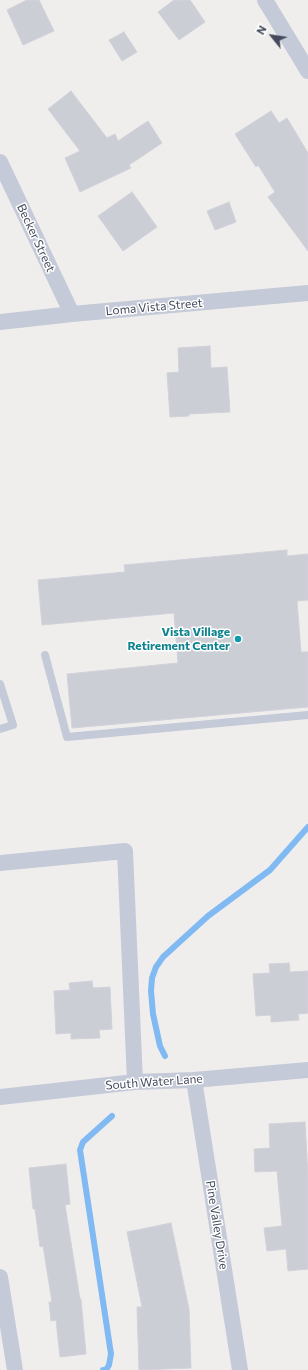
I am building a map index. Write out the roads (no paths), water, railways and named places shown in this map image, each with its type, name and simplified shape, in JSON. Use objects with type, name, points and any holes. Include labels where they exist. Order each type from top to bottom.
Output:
[{"type":"street","points":[[265,0],[308,71]]},
{"type":"street","name":"Becker Street","points":[[0,162],[72,314]]},
{"type":"street","name":"Loma Vista Street","points":[[0,322],[72,314],[308,293]]},
{"type":"street","points":[[0,863],[125,851],[136,1082]]},
{"type":"street","name":"South Water Lane","points":[[0,1097],[136,1082],[194,1080],[308,1070]]},
{"type":"street","name":"Pine Valley Drive","points":[[194,1080],[240,1370]]},
{"type":"street","points":[[0,1277],[14,1370]]},
{"type":"lane","points":[[45,655],[68,737],[308,714]]},
{"type":"lane","points":[[0,684],[13,725],[0,729]]},
{"type":"waterway","points":[[165,1056],[160,1046],[153,1014],[151,991],[152,978],[156,967],[163,957],[208,916],[270,870],[308,827]]},
{"type":"waterway","points":[[103,1370],[106,1370],[109,1365],[111,1354],[80,1150],[83,1142],[112,1116]]},
{"type":"place","name":"Vista Village Retirement Center","points":[[238,639]]}]
